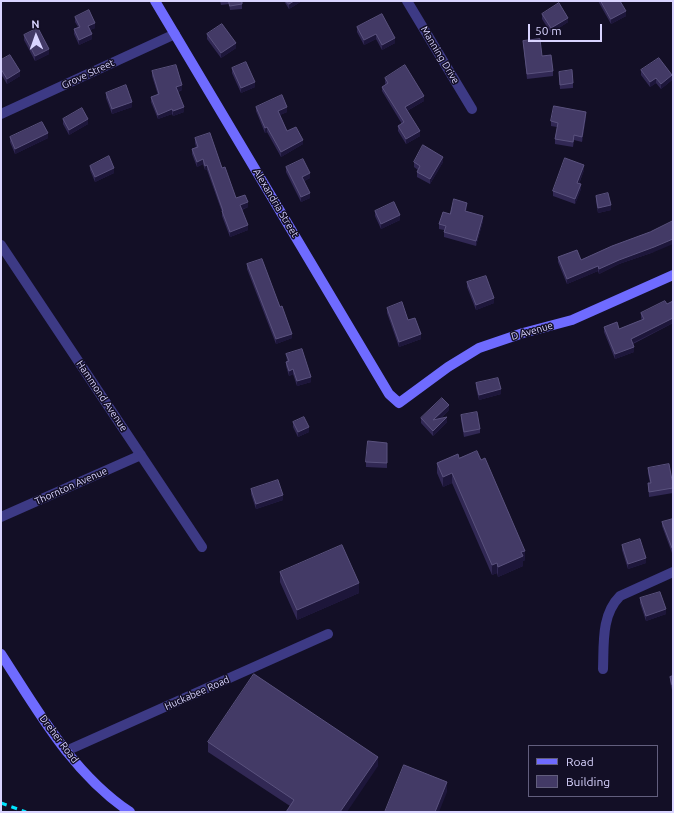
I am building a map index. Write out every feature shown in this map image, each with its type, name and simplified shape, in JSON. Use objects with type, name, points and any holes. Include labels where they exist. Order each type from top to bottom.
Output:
[{"type":"street","name":"Alexandria Street","points":[[155,1],[389,394],[399,403]]},
{"type":"street","name":"Manning Drive","points":[[407,1],[472,109]]},
{"type":"street","name":"Grove Street","points":[[1,114],[175,34]]},
{"type":"street","name":"Hammond Avenue","points":[[1,245],[202,547]]},
{"type":"street","name":"D Avenue","points":[[399,403],[448,367],[479,348],[523,333],[572,320],[673,275]]},
{"type":"street","name":"Thornton Avenue","points":[[1,517],[141,454]]},
{"type":"street","points":[[603,669],[605,628],[609,611],[613,603],[620,596],[673,572]]},
{"type":"street","name":"Huckabee Road","points":[[66,751],[328,634]]},
{"type":"street","name":"Dreher Road","points":[[1,654],[53,735],[66,751],[80,768],[103,790],[130,812]]},
{"type":"building","points":[[229,1],[242,1],[242,4],[230,6]]},
{"type":"building","points":[[286,1],[294,1],[289,4]]},
{"type":"building","points":[[601,1],[620,1],[626,11],[611,19]]},
{"type":"building","points":[[559,3],[568,18],[551,28],[542,14]]},
{"type":"building","points":[[89,10],[95,23],[88,26],[92,34],[79,40],[74,29],[80,27],[75,17]]},
{"type":"building","points":[[382,14],[395,38],[382,45],[376,34],[364,40],[357,27]]},
{"type":"building","points":[[222,24],[236,43],[221,53],[207,34]]},
{"type":"building","points":[[38,28],[49,49],[35,56],[24,35]]},
{"type":"building","points":[[540,39],[542,56],[551,55],[553,71],[527,74],[523,41]]},
{"type":"building","points":[[10,55],[20,71],[7,79],[1,69],[1,60]]},
{"type":"building","points":[[659,58],[672,75],[661,84],[656,78],[650,82],[641,70]]},
{"type":"building","points":[[246,62],[255,82],[241,88],[232,68]]},
{"type":"building","points":[[176,65],[182,85],[176,87],[184,107],[173,111],[172,109],[158,115],[151,97],[159,94],[152,71]]},
{"type":"building","points":[[405,65],[424,96],[405,107],[420,131],[406,139],[398,126],[404,122],[382,87],[388,83],[385,78]]},
{"type":"building","points":[[572,70],[573,83],[560,85],[559,72]]},
{"type":"building","points":[[126,85],[132,102],[112,109],[106,93]]},
{"type":"building","points":[[282,95],[287,107],[278,111],[287,131],[296,127],[303,140],[281,152],[267,127],[265,128],[256,107]]},
{"type":"building","points":[[554,106],[586,112],[582,137],[574,135],[573,142],[555,139],[558,123],[551,121]]},
{"type":"building","points":[[82,108],[88,119],[69,130],[63,119]]},
{"type":"building","points":[[42,122],[48,133],[15,149],[10,137]]},
{"type":"building","points":[[210,133],[222,168],[225,167],[236,198],[245,195],[248,202],[240,205],[248,225],[230,232],[207,165],[205,166],[203,159],[197,162],[192,149],[198,147],[195,138]]},
{"type":"building","points":[[423,145],[443,157],[430,179],[417,172],[420,166],[414,162]]},
{"type":"building","points":[[109,156],[114,168],[95,177],[90,166]]},
{"type":"building","points":[[565,158],[584,165],[577,183],[581,184],[575,199],[553,191]]},
{"type":"building","points":[[303,159],[310,173],[302,177],[310,193],[301,197],[286,167]]},
{"type":"building","points":[[608,193],[611,205],[598,208],[596,196]]},
{"type":"building","points":[[454,199],[467,203],[465,211],[483,216],[476,241],[444,232],[446,226],[439,224],[443,212],[450,214]]},
{"type":"building","points":[[394,202],[400,215],[381,224],[375,211]]},
{"type":"building","points":[[673,221],[673,239],[599,269],[598,266],[567,279],[558,257],[577,250],[581,260]]},
{"type":"building","points":[[262,259],[292,334],[276,339],[247,264]]},
{"type":"building","points":[[486,276],[494,298],[476,305],[467,282]]},
{"type":"building","points":[[665,301],[667,304],[673,301],[673,318],[631,339],[634,347],[615,354],[604,327],[617,322],[619,329],[644,319],[641,313]]},
{"type":"building","points":[[402,302],[408,320],[415,318],[421,334],[399,342],[387,308]]},
{"type":"building","points":[[302,349],[311,377],[297,381],[293,369],[289,371],[286,362],[289,361],[286,354]]},
{"type":"building","points":[[498,378],[501,389],[479,395],[476,383]]},
{"type":"building","points":[[442,398],[449,405],[433,420],[447,417],[433,431],[421,418]]},
{"type":"building","points":[[477,412],[480,429],[464,432],[461,415]]},
{"type":"building","points":[[304,417],[309,427],[298,432],[293,422]]},
{"type":"building","points":[[368,441],[387,443],[387,463],[366,462]]},
{"type":"building","points":[[477,451],[481,460],[485,458],[525,551],[521,552],[523,556],[498,567],[497,563],[492,565],[452,473],[443,477],[437,463],[458,454],[459,458]]},
{"type":"building","points":[[669,464],[673,480],[673,488],[649,492],[648,483],[651,483],[648,468]]},
{"type":"building","points":[[278,480],[283,495],[256,504],[251,489]]},
{"type":"building","points":[[673,519],[673,548],[672,548],[662,522]]},
{"type":"building","points":[[640,539],[646,558],[628,564],[622,545]]},
{"type":"building","points":[[342,545],[359,583],[297,610],[280,572]]},
{"type":"building","points":[[660,592],[666,609],[646,616],[640,598]]},
{"type":"building","points":[[254,674],[378,757],[340,812],[286,812],[294,800],[208,742]]},
{"type":"building","points":[[673,676],[673,685],[672,685],[670,677]]},
{"type":"building","points":[[404,765],[447,782],[435,812],[385,812]]},
{"type":"railway","points":[[1,803],[26,812]]}]
